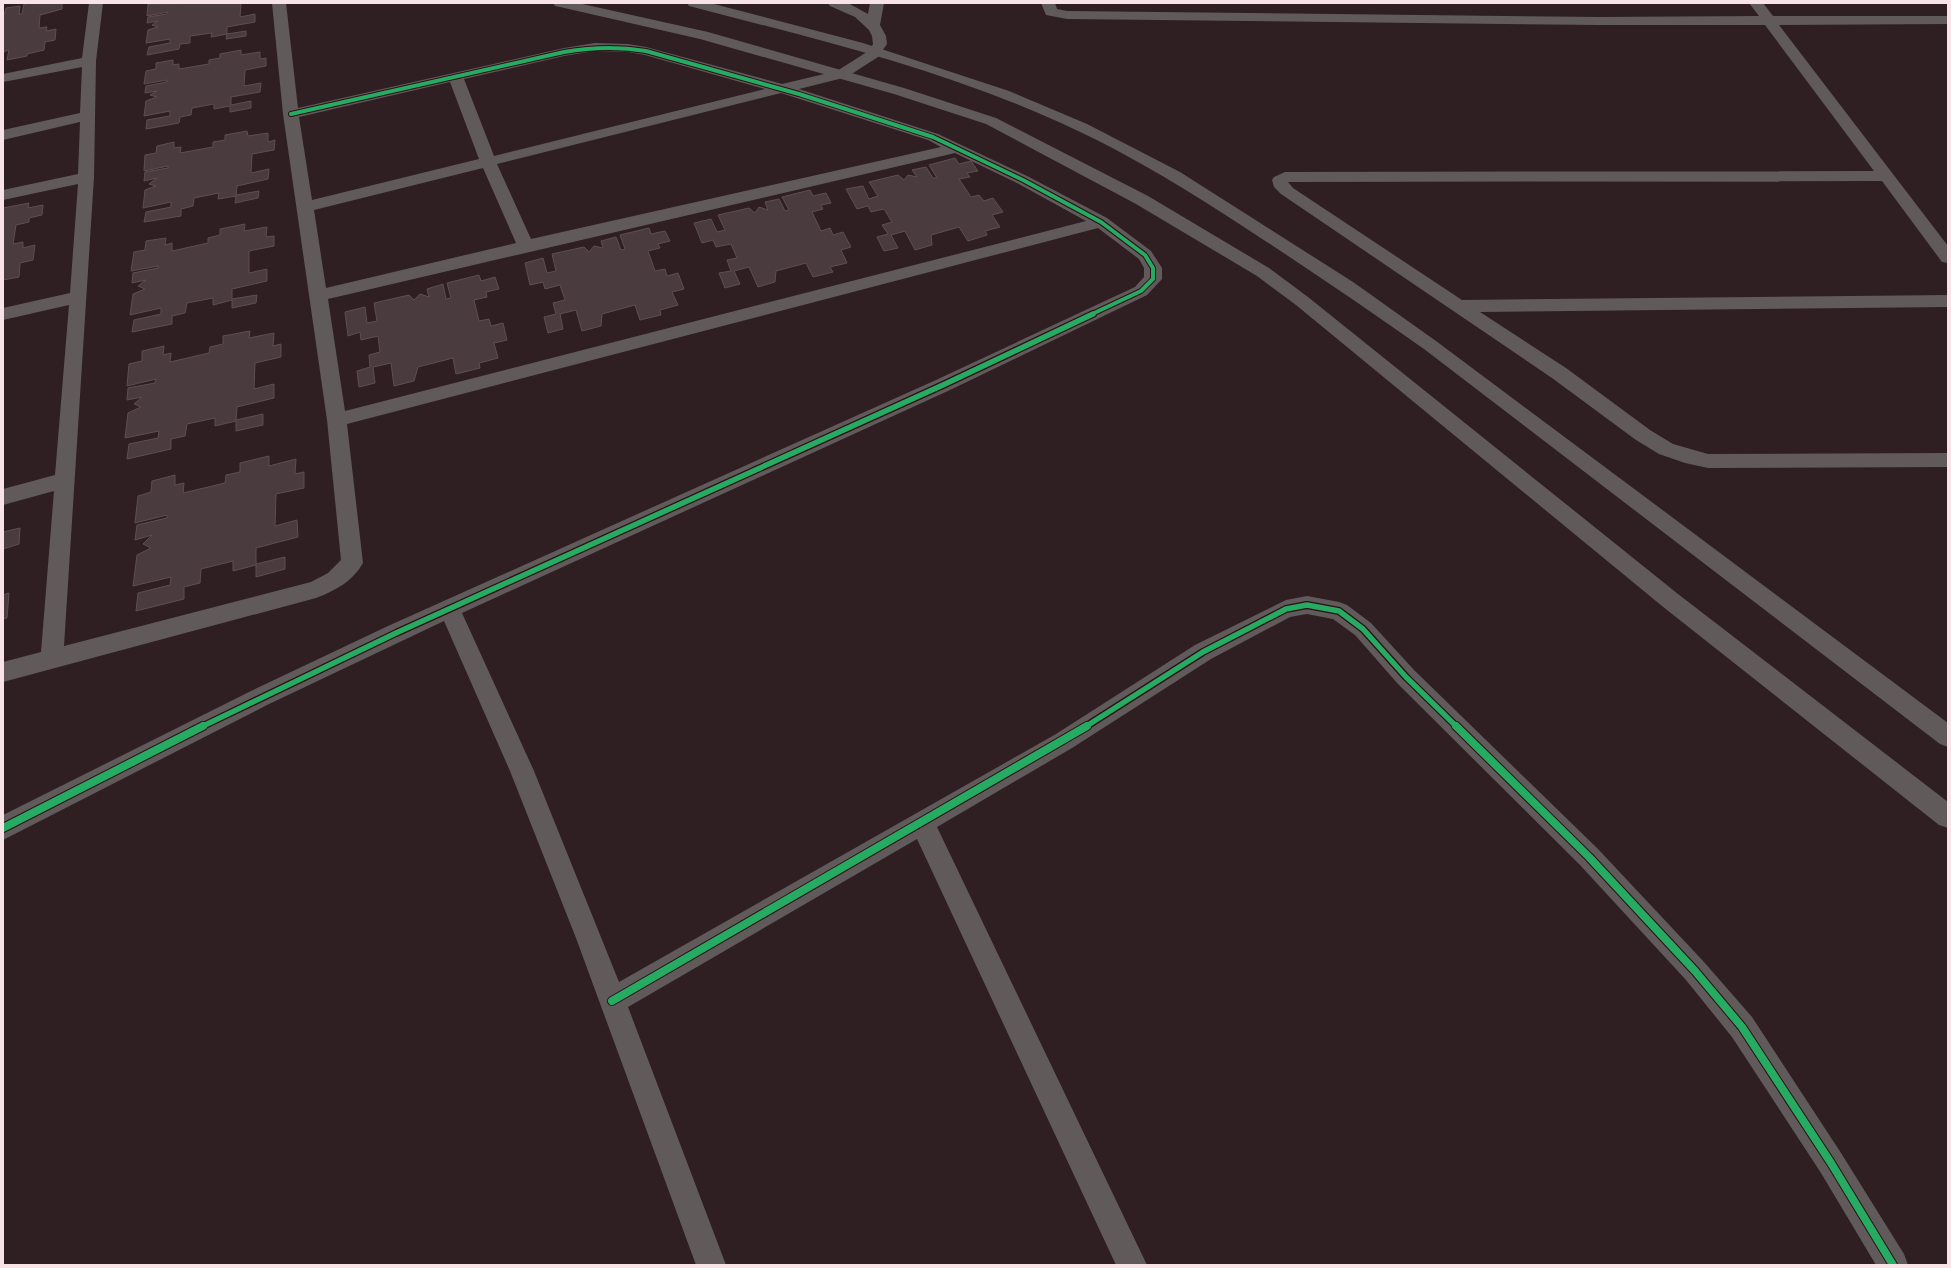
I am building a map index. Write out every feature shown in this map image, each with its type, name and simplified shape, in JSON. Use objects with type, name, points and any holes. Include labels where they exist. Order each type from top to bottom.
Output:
[{"type":"street","points":[[52,658],[86,177],[89,61],[96,3]]},
{"type":"street","points":[[3,672],[316,589],[336,579],[352,563],[337,420],[291,114],[279,3]]},
{"type":"street","points":[[560,3],[703,35],[842,74],[955,108],[1000,125],[1142,200],[1262,272],[1302,301],[1670,600],[1948,817]]},
{"type":"street","points":[[694,3],[876,52],[1018,100],[1125,148],[1194,188],[1347,286],[1430,345],[1948,737]]},
{"type":"street","points":[[306,207],[780,88],[842,74],[876,52],[880,43],[873,25],[855,11],[835,3]]},
{"type":"street","points":[[873,25],[878,3]]},
{"type":"street","points":[[1048,3],[1051,12],[1067,15],[1596,15],[1769,20],[1948,20]]},
{"type":"street","points":[[1756,3],[1948,258]]},
{"type":"street","points":[[3,828],[94,780],[259,698],[449,609],[943,386],[1141,291],[1153,279],[1153,268],[1145,255],[1101,222],[1023,180],[958,148],[933,137],[780,88],[646,51],[614,47],[595,47],[564,52],[291,114]]},
{"type":"street","points":[[3,78],[89,61]]},
{"type":"street","points":[[455,76],[488,161],[526,246]]},
{"type":"street","points":[[3,135],[88,116]]},
{"type":"street","points":[[319,295],[526,246],[958,148]]},
{"type":"street","points":[[1886,176],[1285,177],[1280,180],[1282,187],[1287,191],[1460,306],[1558,373],[1643,435],[1666,449],[1685,456],[1708,461],[1948,460]]},
{"type":"street","points":[[3,195],[86,177]]},
{"type":"street","points":[[337,420],[1101,222]]},
{"type":"street","points":[[3,314],[78,297]]},
{"type":"street","points":[[1460,306],[1948,301]]},
{"type":"street","points":[[3,497],[65,480]]},
{"type":"street","points":[[612,1001],[1064,741],[1203,652],[1286,609],[1307,604],[1339,611],[1363,629],[1406,677],[1589,857],[1695,971],[1742,1028],[1831,1163],[1893,1265]]},
{"type":"street","points":[[449,609],[522,771],[589,938],[711,1265]]},
{"type":"street","points":[[922,823],[1132,1265]]},
{"type":"building","points":[[62,3],[62,9],[40,15],[39,28],[47,27],[46,31],[56,29],[55,40],[45,42],[44,50],[27,54],[27,56],[7,60],[9,50],[3,52],[3,13],[5,13],[6,8],[20,6],[19,14],[22,14],[24,4]]},
{"type":"building","points":[[241,3],[240,17],[255,14],[255,22],[227,27],[227,34],[211,37],[212,33],[190,36],[190,43],[180,44],[179,49],[147,55],[149,47],[170,43],[170,39],[146,43],[148,30],[158,27],[152,25],[158,21],[147,23],[148,17],[167,14],[168,12],[147,16],[148,4]]},
{"type":"building","points":[[246,31],[246,36],[226,39],[227,34]]},
{"type":"building","points":[[241,50],[241,55],[260,52],[260,59],[266,58],[266,66],[245,70],[244,86],[261,83],[260,92],[231,97],[231,105],[251,101],[251,108],[230,112],[230,106],[214,109],[214,104],[192,108],[191,115],[180,117],[179,123],[146,129],[147,120],[170,116],[170,111],[144,116],[146,101],[157,97],[150,95],[157,91],[145,93],[146,86],[167,82],[167,80],[144,84],[146,71],[156,69],[156,63],[173,60],[173,65],[179,64],[179,69],[209,64],[209,60],[220,58],[220,54]]},
{"type":"building","points":[[247,131],[248,136],[268,133],[268,142],[275,140],[274,150],[252,154],[251,173],[269,169],[268,179],[237,186],[236,195],[259,191],[258,198],[235,203],[236,196],[218,199],[219,193],[194,198],[193,206],[181,209],[181,216],[144,222],[146,212],[171,207],[171,202],[143,208],[145,190],[156,186],[149,184],[157,178],[144,181],[145,172],[168,168],[168,166],[144,171],[145,155],[156,153],[157,146],[174,142],[174,148],[181,147],[180,153],[213,147],[213,142],[225,140],[225,135]]},
{"type":"building","points":[[955,158],[959,164],[971,161],[978,171],[967,173],[970,177],[959,179],[971,197],[979,195],[984,201],[993,198],[1003,212],[992,215],[1000,227],[985,231],[987,235],[968,241],[959,227],[931,235],[932,245],[915,250],[905,231],[891,235],[898,248],[884,251],[877,237],[888,234],[882,225],[892,222],[884,209],[871,212],[868,206],[857,209],[846,189],[863,186],[869,199],[878,196],[869,182],[898,175],[904,180],[908,175],[917,177],[912,170],[926,167],[933,178],[937,178],[929,165]]},
{"type":"building","points":[[810,190],[813,196],[826,193],[831,203],[821,205],[823,209],[812,212],[821,231],[830,228],[833,235],[843,232],[851,247],[841,250],[847,263],[830,267],[833,272],[813,277],[806,263],[776,271],[775,282],[758,287],[749,267],[734,271],[740,284],[725,288],[719,273],[731,271],[727,260],[737,258],[731,244],[716,247],[713,240],[702,243],[694,223],[711,219],[717,232],[725,230],[718,215],[749,208],[755,213],[759,207],[768,210],[765,202],[779,199],[785,211],[789,210],[782,197]]},
{"type":"building","points":[[29,203],[28,208],[43,205],[42,215],[29,218],[29,222],[16,225],[13,244],[23,242],[23,248],[35,245],[33,260],[20,263],[19,277],[3,280],[3,208]]},
{"type":"building","points":[[245,224],[244,231],[267,227],[266,237],[274,236],[274,246],[249,251],[249,273],[267,269],[267,281],[232,289],[232,299],[257,295],[256,303],[232,308],[232,300],[213,305],[213,298],[187,303],[185,313],[172,316],[172,324],[132,332],[134,320],[161,314],[161,308],[130,315],[133,294],[145,289],[138,286],[146,280],[132,283],[133,273],[158,268],[158,266],[131,271],[134,252],[145,250],[146,241],[166,238],[165,245],[172,243],[172,251],[208,243],[208,238],[220,235],[220,229]]},
{"type":"building","points":[[649,228],[651,234],[665,231],[670,241],[658,244],[660,248],[648,251],[655,271],[665,269],[667,276],[678,273],[684,289],[672,292],[678,305],[660,310],[661,315],[640,320],[635,305],[602,314],[601,326],[582,331],[576,310],[560,314],[563,329],[548,333],[544,317],[556,314],[553,303],[565,300],[560,285],[545,289],[543,282],[530,285],[525,263],[543,258],[547,273],[556,271],[552,254],[584,247],[589,252],[594,246],[603,248],[601,241],[616,237],[621,250],[625,249],[620,235]]},
{"type":"building","points":[[479,275],[481,281],[495,277],[499,289],[486,292],[487,297],[474,300],[479,321],[489,319],[491,326],[503,323],[507,340],[494,343],[498,358],[479,363],[480,368],[456,374],[453,358],[418,367],[414,381],[394,386],[391,363],[373,367],[375,383],[359,387],[357,371],[370,367],[369,355],[380,352],[378,336],[361,340],[360,332],[348,336],[345,312],[365,307],[367,323],[377,321],[374,303],[409,295],[414,300],[420,294],[429,297],[427,289],[443,284],[446,299],[451,298],[447,283]]},
{"type":"building","points":[[250,331],[249,338],[274,333],[273,346],[281,344],[281,357],[255,363],[254,389],[274,384],[274,398],[237,407],[236,420],[263,414],[263,425],[236,431],[236,421],[215,426],[215,418],[187,424],[185,436],[171,439],[171,449],[127,459],[129,444],[158,438],[159,431],[125,438],[128,413],[141,407],[134,404],[142,397],[127,400],[128,388],[155,383],[156,379],[127,386],[129,364],[142,361],[142,351],[164,346],[163,355],[171,353],[170,362],[209,353],[210,347],[223,344],[223,336]]},
{"type":"building","points":[[269,456],[269,466],[296,459],[295,474],[304,472],[304,488],[276,494],[275,526],[297,520],[298,537],[256,548],[256,564],[285,557],[285,569],[256,577],[256,565],[233,571],[233,561],[201,569],[200,583],[184,587],[184,599],[136,611],[138,593],[170,585],[171,577],[133,586],[137,555],[151,548],[143,544],[152,535],[135,540],[137,525],[167,518],[167,515],[135,523],[138,496],[151,492],[152,481],[175,475],[175,485],[184,483],[183,493],[225,483],[226,475],[240,472],[240,463]]},
{"type":"building","points":[[20,528],[19,544],[3,549],[3,532]]},
{"type":"building","points":[[9,593],[7,618],[3,619],[3,595]]},
{"type":"cycle path","points":[[3,828],[259,698],[396,633],[943,385],[1141,291],[1153,279],[1153,268],[1145,255],[1101,222],[1023,180],[933,137],[799,94],[646,51],[628,48],[595,47],[564,52],[291,114]]},
{"type":"cycle path","points":[[612,1001],[1064,741],[1203,652],[1286,609],[1307,605],[1339,611],[1363,629],[1406,677],[1589,857],[1695,971],[1742,1027],[1831,1163],[1893,1265]]}]
